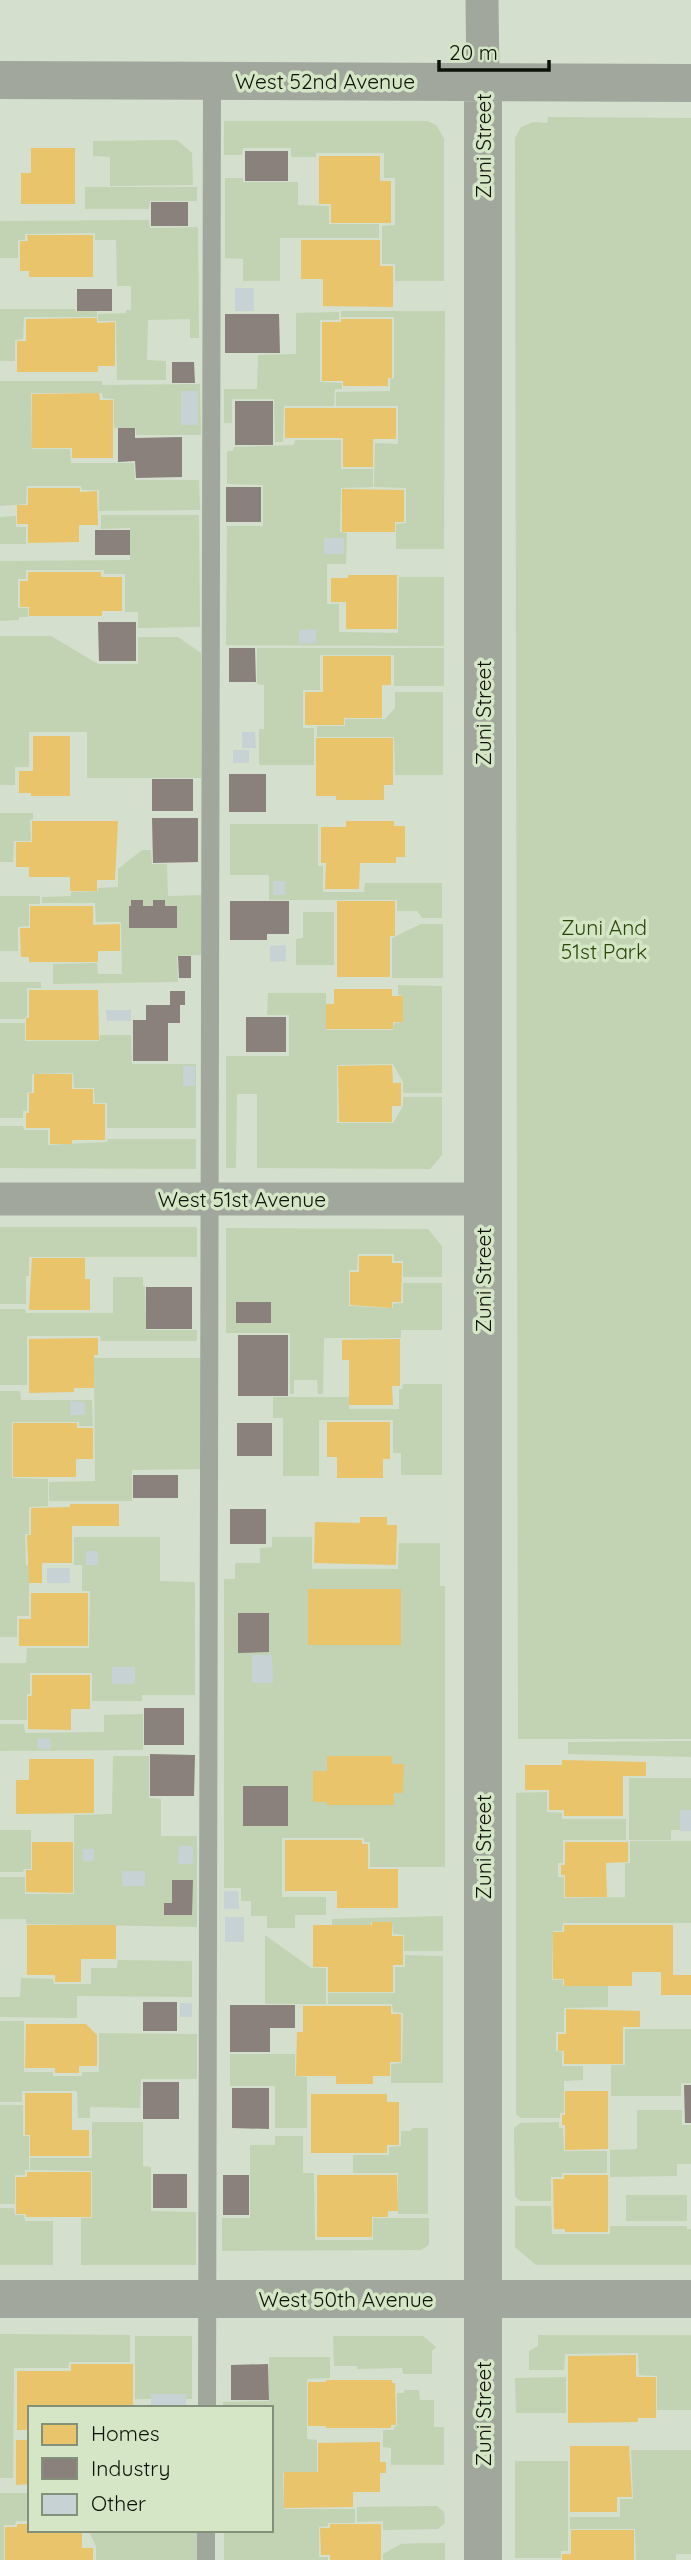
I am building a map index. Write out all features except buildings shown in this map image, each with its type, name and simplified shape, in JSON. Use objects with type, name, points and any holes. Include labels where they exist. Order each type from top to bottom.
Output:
[{"type":"street","name":"Zuni Street","points":[[482,0],[483,2560]]},
{"type":"street","name":"West 52nd Avenue","points":[[0,80],[691,83]]},
{"type":"street","name":"West 51st Avenue","points":[[0,1199],[483,1199]]},
{"type":"street","name":"West 50th Avenue","points":[[0,2299],[691,2299]]},
{"type":"lane","points":[[207,2406],[212,81]]},
{"type":"lane","points":[[206,2532],[206,2560]]},
{"type":"green space","name":"Zuni And 51st Park","points":[[548,117],[691,118],[691,1739],[518,1739],[515,138],[521,127],[533,122],[547,123]]},
{"type":"green space","points":[[224,121],[428,121],[437,126],[444,139],[444,281],[395,281],[395,264],[382,264],[382,226],[395,225],[395,178],[384,178],[384,153],[316,153],[316,157],[291,157],[291,148],[243,148],[242,155],[224,155]]},
{"type":"green space","points":[[177,140],[192,153],[193,185],[110,186],[110,157],[93,156],[93,141]]},
{"type":"green space","points":[[225,178],[243,178],[243,182],[298,182],[298,205],[329,206],[329,224],[379,224],[379,238],[280,238],[280,281],[243,281],[243,259],[225,258]]},
{"type":"green space","points":[[85,187],[197,187],[197,201],[150,201],[149,209],[85,209]]},
{"type":"green space","points":[[149,220],[150,228],[198,227],[199,338],[190,338],[190,319],[148,320],[147,360],[166,361],[166,380],[117,380],[116,321],[98,321],[98,314],[126,313],[126,310],[131,310],[131,286],[117,286],[116,240],[95,240],[95,233],[25,234],[25,240],[18,240],[18,258],[0,258],[0,221]]},
{"type":"green space","points":[[0,309],[75,309],[97,311],[97,317],[24,317],[23,339],[15,340],[15,361],[0,361]]},
{"type":"green space","points":[[341,311],[445,311],[444,549],[396,549],[396,524],[406,523],[406,488],[374,487],[375,443],[398,444],[398,406],[336,406],[336,392],[390,391],[390,379],[394,378],[394,317],[341,317]]},
{"type":"green space","points":[[339,312],[339,320],[320,320],[320,382],[342,383],[342,389],[335,389],[334,406],[284,406],[283,442],[275,442],[274,399],[232,399],[232,423],[224,423],[224,389],[257,389],[258,355],[296,354],[296,313]]},
{"type":"green space","points":[[0,381],[102,381],[102,385],[200,384],[201,435],[136,435],[136,428],[114,428],[114,399],[103,398],[102,393],[31,393],[32,449],[70,449],[71,463],[134,463],[135,480],[199,480],[200,510],[99,511],[99,490],[82,490],[81,486],[27,486],[26,504],[0,506]]},
{"type":"green space","points":[[295,440],[341,440],[341,469],[373,469],[373,487],[341,488],[340,532],[347,533],[346,564],[327,564],[327,604],[339,604],[339,632],[398,633],[399,577],[444,577],[444,646],[226,645],[227,526],[263,526],[263,485],[227,484],[227,451],[233,451],[234,447],[294,445]]},
{"type":"green space","points":[[101,515],[199,515],[200,627],[138,628],[138,612],[125,612],[125,574],[104,574],[104,570],[26,570],[26,579],[18,579],[18,608],[28,608],[28,617],[0,621],[0,561],[130,560],[130,528],[101,529]]},
{"type":"green space","points":[[16,516],[16,527],[26,527],[26,544],[0,544],[0,517]]},
{"type":"green space","points":[[0,636],[51,636],[98,664],[138,664],[138,637],[178,637],[201,653],[201,778],[87,778],[87,732],[29,732],[29,767],[15,767],[15,785],[0,785]]},
{"type":"green space","points":[[257,648],[444,648],[444,686],[394,686],[394,655],[320,655],[320,690],[303,690],[303,728],[314,728],[314,765],[259,765],[259,729],[264,729],[264,685],[257,684]]},
{"type":"green space","points":[[395,692],[443,692],[443,775],[395,775],[394,737],[317,737],[317,726],[345,726],[345,719],[385,719],[395,708]]},
{"type":"green space","points":[[0,813],[33,813],[33,819],[30,820],[31,841],[14,841],[13,862],[0,862]]},
{"type":"green space","points":[[230,824],[318,824],[318,866],[323,866],[323,892],[364,892],[365,883],[442,883],[442,918],[422,918],[417,911],[397,911],[397,900],[269,900],[269,875],[230,875]]},
{"type":"green space","points":[[142,850],[151,850],[152,864],[167,864],[168,896],[201,895],[201,955],[177,956],[178,982],[53,984],[53,964],[97,963],[98,974],[122,974],[121,922],[96,922],[95,903],[42,903],[42,897],[71,896],[71,892],[118,887],[118,869]]},
{"type":"green space","points":[[0,896],[40,896],[40,904],[29,904],[29,926],[18,927],[18,951],[0,951]]},
{"type":"green space","points":[[303,912],[334,912],[334,965],[296,965],[296,939],[303,938]]},
{"type":"green space","points":[[421,924],[443,924],[443,978],[392,978],[392,938]]},
{"type":"green space","points":[[0,982],[41,982],[41,988],[27,988],[27,1016],[24,1019],[0,1019]]},
{"type":"green space","points":[[398,985],[442,986],[442,1093],[403,1093],[403,1082],[393,1064],[337,1065],[337,1123],[393,1123],[403,1106],[403,1097],[442,1097],[442,1155],[430,1169],[257,1168],[257,1094],[237,1094],[236,1168],[226,1168],[226,1056],[289,1056],[289,1015],[267,1015],[268,993],[326,993],[326,1030],[393,1030],[394,1023],[403,1022],[403,996],[398,995]]},
{"type":"green space","points":[[0,1023],[25,1023],[25,1041],[99,1041],[100,1035],[131,1035],[132,1064],[196,1064],[196,1128],[107,1128],[107,1103],[95,1103],[94,1088],[74,1088],[73,1073],[32,1074],[32,1092],[27,1093],[27,1111],[23,1111],[23,1118],[0,1118]]},
{"type":"green space","points":[[0,1126],[48,1130],[48,1145],[107,1142],[108,1139],[196,1139],[196,1169],[0,1168]]},
{"type":"green space","points":[[0,1227],[197,1227],[197,1257],[29,1257],[26,1304],[0,1304]]},
{"type":"green space","points":[[226,1228],[428,1229],[442,1246],[442,1277],[403,1277],[403,1261],[394,1261],[394,1254],[358,1254],[357,1270],[349,1270],[349,1306],[393,1308],[393,1304],[403,1303],[403,1283],[442,1283],[442,1330],[401,1330],[401,1338],[324,1338],[323,1394],[318,1394],[317,1380],[294,1380],[294,1394],[290,1394],[290,1333],[226,1333]]},
{"type":"green space","points":[[113,1277],[143,1277],[146,1330],[197,1330],[197,1341],[101,1341],[100,1336],[27,1336],[27,1385],[0,1385],[0,1309],[25,1309],[26,1313],[113,1313]]},
{"type":"green space","points":[[94,1358],[201,1358],[202,1469],[132,1470],[132,1501],[49,1501],[49,1482],[95,1481]]},
{"type":"green space","points":[[403,1384],[442,1384],[442,1475],[401,1475],[401,1453],[393,1453],[393,1420],[319,1420],[319,1476],[283,1476],[283,1418],[273,1418],[273,1397],[349,1397],[349,1409],[399,1409],[399,1389],[402,1389]]},
{"type":"green space","points":[[0,1391],[20,1391],[21,1400],[92,1400],[93,1426],[79,1426],[79,1422],[12,1422],[12,1478],[48,1479],[48,1506],[29,1507],[29,1534],[25,1534],[26,1565],[29,1566],[29,1616],[17,1616],[17,1637],[0,1637]]},
{"type":"green space","points":[[74,1537],[160,1537],[160,1581],[195,1582],[195,1695],[142,1695],[142,1701],[92,1701],[92,1673],[30,1673],[27,1720],[0,1720],[0,1663],[26,1663],[27,1648],[89,1648],[90,1591],[82,1591],[82,1565],[74,1565]]},
{"type":"green space","points":[[272,1537],[312,1537],[312,1569],[398,1569],[399,1543],[440,1543],[440,1586],[445,1586],[445,1867],[370,1867],[370,1842],[364,1842],[364,1838],[282,1838],[282,1897],[326,1897],[326,1915],[295,1915],[295,1928],[267,1928],[267,1916],[251,1916],[251,1901],[241,1901],[241,1888],[224,1888],[224,1579],[235,1579],[235,1563],[260,1563],[260,1548],[272,1547]]},
{"type":"green space","points":[[143,1714],[143,1750],[0,1751],[0,1724],[24,1724],[25,1733],[104,1732],[104,1715]]},
{"type":"green space","points":[[691,1741],[691,1757],[568,1754],[568,1742]]},
{"type":"green space","points":[[113,1756],[149,1756],[149,1798],[161,1799],[161,1836],[197,1836],[197,1927],[26,1924],[26,1919],[0,1919],[0,1877],[25,1877],[25,1894],[74,1894],[74,1815],[112,1814]]},
{"type":"green space","points":[[629,1778],[691,1778],[691,1830],[671,1830],[671,1840],[629,1840]]},
{"type":"green space","points":[[547,1792],[547,1812],[562,1813],[562,1819],[626,1819],[626,1840],[563,1840],[563,1863],[558,1863],[558,1877],[564,1877],[564,1898],[625,1897],[625,1863],[630,1863],[630,1841],[691,1841],[691,1923],[563,1923],[562,1931],[553,1931],[552,1980],[563,1980],[563,1986],[608,1986],[608,2007],[564,2008],[564,2032],[556,2032],[556,2051],[562,2052],[562,2066],[583,2066],[583,2080],[564,2081],[564,2113],[560,2113],[560,2118],[521,2118],[516,2114],[516,1793]]},
{"type":"green space","points":[[0,1830],[31,1830],[31,1869],[24,1869],[23,1872],[0,1872]]},
{"type":"green space","points":[[443,1916],[443,1951],[404,1951],[404,1935],[393,1934],[392,1922],[332,1925],[332,1919]]},
{"type":"green space","points":[[265,1935],[311,1968],[326,1968],[326,2004],[265,2004]]},
{"type":"green space","points":[[405,1955],[443,1956],[443,2083],[391,2083],[391,2064],[402,2063],[403,2013],[393,2012],[392,2004],[328,2004],[328,1993],[395,1993],[395,1967],[405,1967]]},
{"type":"green space","points":[[118,1960],[192,1961],[192,1997],[77,1996],[77,2018],[0,2017],[0,1997],[20,1997],[21,1978],[53,1979],[54,1984],[91,1984],[91,1968],[117,1968]]},
{"type":"green space","points":[[0,2021],[24,2021],[24,2072],[53,2072],[53,2076],[82,2076],[82,2072],[99,2072],[99,2033],[197,2034],[197,2079],[141,2079],[140,2108],[90,2107],[90,2118],[78,2118],[77,2091],[22,2091],[22,2102],[0,2102]]},
{"type":"green space","points":[[625,2029],[691,2029],[691,2083],[681,2083],[681,2096],[611,2096],[611,2065],[625,2065]]},
{"type":"green space","points":[[230,2054],[295,2054],[295,2076],[307,2077],[307,2128],[275,2128],[275,2086],[230,2086]]},
{"type":"green space","points":[[0,2105],[23,2105],[23,2136],[29,2136],[29,2170],[25,2170],[25,2175],[15,2175],[15,2204],[0,2204]]},
{"type":"green space","points":[[637,2110],[682,2110],[682,2125],[691,2125],[691,2164],[677,2164],[677,2176],[610,2177],[610,2150],[637,2149]]},
{"type":"green space","points":[[92,2122],[143,2122],[143,2166],[151,2167],[151,2211],[196,2212],[196,2265],[81,2265],[81,2218],[92,2218],[92,2171],[30,2170],[30,2158],[92,2158]]},
{"type":"green space","points":[[559,2122],[559,2128],[563,2128],[564,2151],[607,2151],[607,2173],[562,2173],[562,2177],[551,2177],[551,2201],[521,2201],[515,2197],[514,2128],[520,2123]]},
{"type":"green space","points":[[413,2128],[428,2128],[428,2214],[398,2214],[398,2173],[353,2173],[353,2155],[389,2155],[389,2147],[401,2146],[401,2131],[410,2131]]},
{"type":"green space","points":[[275,2136],[303,2136],[303,2173],[314,2173],[315,2240],[373,2240],[373,2218],[429,2218],[429,2245],[421,2250],[222,2251],[222,2218],[250,2218],[250,2145],[275,2145]]},
{"type":"green space","points":[[626,2195],[687,2195],[687,2221],[626,2221]]},
{"type":"green space","points":[[515,2206],[551,2206],[552,2234],[610,2234],[610,2226],[687,2226],[687,2229],[691,2229],[691,2265],[536,2265],[515,2247]]},
{"type":"green space","points":[[0,2208],[14,2208],[15,2215],[24,2215],[25,2221],[53,2221],[53,2265],[0,2265]]},
{"type":"green space","points":[[0,2334],[130,2335],[130,2362],[69,2362],[68,2368],[14,2368],[13,2478],[0,2478]]},
{"type":"green space","points":[[538,2335],[691,2335],[691,2410],[657,2410],[657,2376],[639,2375],[638,2353],[565,2354],[564,2370],[529,2370],[529,2351],[538,2346]]},
{"type":"green space","points":[[135,2336],[192,2336],[192,2399],[135,2399]]},
{"type":"green space","points":[[333,2336],[423,2336],[436,2347],[432,2351],[432,2374],[403,2374],[402,2368],[357,2369],[357,2366],[334,2366]]},
{"type":"green space","points":[[269,2357],[330,2357],[330,2378],[307,2379],[307,2439],[317,2440],[317,2472],[283,2473],[284,2509],[355,2509],[355,2523],[328,2523],[328,2526],[319,2527],[319,2557],[328,2557],[328,2560],[224,2560],[224,2532],[273,2532],[273,2406],[223,2406],[223,2402],[269,2401]]},
{"type":"green space","points":[[566,2377],[566,2413],[516,2413],[515,2378]]},
{"type":"green space","points":[[404,2390],[419,2390],[420,2400],[434,2400],[434,2427],[444,2427],[444,2465],[391,2465],[391,2448],[383,2447],[383,2430],[394,2430],[397,2426],[397,2393],[404,2393]]},
{"type":"green space","points":[[631,2450],[691,2450],[691,2554],[676,2554],[676,2560],[636,2560],[635,2529],[570,2529],[570,2517],[620,2517],[620,2499],[633,2499]]},
{"type":"green space","points":[[515,2461],[568,2461],[568,2551],[561,2551],[561,2558],[515,2558]]},
{"type":"green space","points":[[0,2493],[27,2493],[27,2521],[4,2525],[4,2560],[0,2560]]},
{"type":"green space","points":[[437,2506],[444,2512],[445,2523],[438,2529],[383,2530],[383,2521],[357,2522],[357,2507]]},
{"type":"green space","points":[[89,2532],[198,2532],[198,2560],[96,2560],[96,2546]]},
{"type":"green space","points":[[445,2543],[445,2560],[383,2560],[383,2554],[401,2544]]}]
